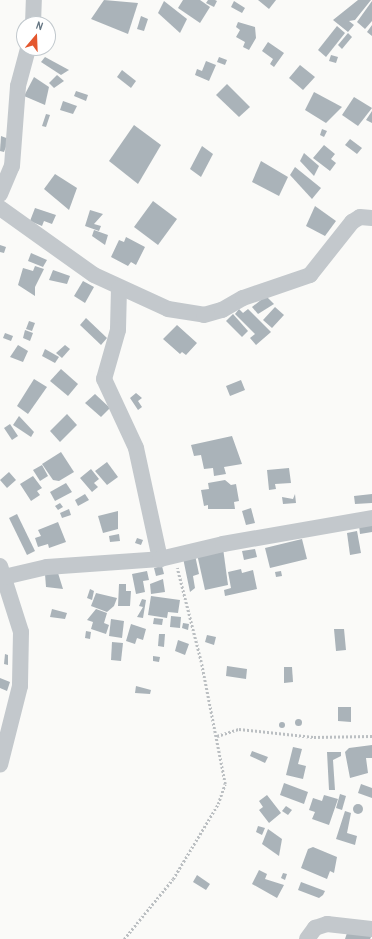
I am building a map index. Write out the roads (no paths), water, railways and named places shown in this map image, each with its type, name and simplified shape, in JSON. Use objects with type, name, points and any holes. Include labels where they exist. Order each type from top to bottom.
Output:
[{"type":"street","points":[[33,16],[34,0]]},
{"type":"street","points":[[0,194],[12,166],[18,86],[26,56]]},
{"type":"street","points":[[0,208],[57,252],[119,288],[168,309],[214,313],[242,298],[310,275],[352,222],[360,217],[372,218]]},
{"type":"street","points":[[119,288],[118,330],[104,379],[136,448],[165,558]]},
{"type":"street","points":[[0,765],[20,686],[21,632],[2,572],[165,558],[223,544],[372,518]]},
{"type":"street","points":[[307,939],[315,928],[327,924],[372,929]]}]
